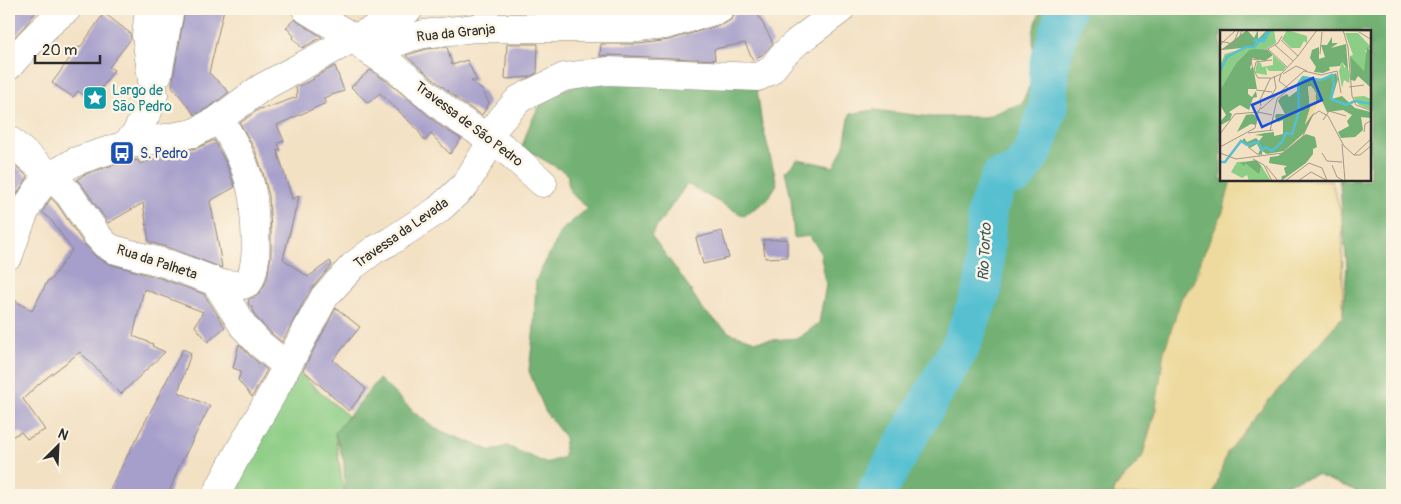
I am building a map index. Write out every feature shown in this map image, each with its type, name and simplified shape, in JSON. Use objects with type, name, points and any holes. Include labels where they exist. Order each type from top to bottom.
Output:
[{"type":"street","points":[[9,66],[25,46],[52,19],[67,9]]},
{"type":"street","points":[[149,9],[146,35],[154,95]]},
{"type":"street","points":[[125,145],[136,133],[154,95],[170,9]]},
{"type":"street","name":"Travessa de São Pedro","points":[[306,9],[397,69],[452,115],[503,147],[543,183]]},
{"type":"street","points":[[361,44],[370,31],[409,9]]},
{"type":"street","name":"Rua da Granja","points":[[219,120],[261,88],[361,44],[389,46],[408,38],[475,28],[637,28],[665,25],[720,9]]},
{"type":"street","name":"Travessa da Levada","points":[[216,495],[326,296],[353,266],[374,250],[438,210],[465,185],[487,149],[487,136],[519,99],[564,76],[607,71],[758,77],[770,71],[797,42],[840,9]]},
{"type":"street","points":[[9,255],[26,208],[43,182],[51,176],[76,161],[125,145],[194,133],[219,120],[232,138],[246,170],[253,198],[256,249],[249,282],[243,285],[226,284],[220,288]]},
{"type":"street","points":[[9,140],[51,176]]},
{"type":"street","name":"Rua da Palheta","points":[[51,176],[70,194],[105,244],[113,249],[168,264],[214,281],[244,327],[260,344],[287,366]]},
{"type":"green space","points":[[1041,9],[1392,9],[1392,495],[1363,495],[1317,475],[1265,490],[1261,495],[1213,495],[1227,452],[1268,401],[1343,316],[1347,266],[1339,181],[1371,181],[1371,30],[1220,30],[1220,181],[1231,181],[1223,212],[1202,257],[1194,283],[1182,297],[1156,409],[1142,458],[1114,488],[1114,495],[345,495],[344,462],[335,433],[379,379],[416,414],[436,429],[492,451],[507,446],[546,463],[564,457],[565,437],[546,413],[529,371],[534,327],[536,280],[562,230],[588,208],[572,194],[568,174],[522,147],[543,97],[588,81],[756,81],[761,119],[777,184],[767,200],[744,216],[687,184],[651,235],[703,310],[730,333],[756,341],[799,338],[819,323],[826,285],[820,251],[809,236],[794,238],[791,198],[785,172],[798,159],[834,167],[844,145],[850,114],[874,110],[931,117],[985,117],[1022,103],[1034,75],[1033,32]]},
{"type":"green space","points":[[294,369],[349,417],[335,433],[344,495],[226,495]]},
{"type":"sand","points":[[1231,181],[1331,181],[1342,216],[1343,316],[1268,401],[1227,452],[1213,495],[1114,495],[1114,489],[1142,458],[1156,409],[1164,352],[1182,297],[1194,283],[1202,257],[1223,212]]},
{"type":"building","points":[[9,9],[38,9],[9,43]]},
{"type":"building","points":[[185,9],[224,9],[209,73],[229,92],[211,106],[195,115],[172,86]]},
{"type":"building","points":[[755,9],[773,43],[763,54],[753,60],[745,43],[714,49],[715,60],[600,56],[601,44],[639,44],[669,40],[724,24],[732,19],[735,12]]},
{"type":"building","points":[[104,13],[130,33],[131,39],[109,67],[114,70],[92,102],[78,91],[73,97],[52,83],[78,47],[80,48]]},
{"type":"building","points":[[295,19],[322,37],[302,48],[286,27]]},
{"type":"building","points":[[507,44],[538,44],[537,73],[529,77],[505,79]]},
{"type":"building","points":[[447,47],[452,65],[467,60],[477,81],[471,81],[483,91],[489,103],[482,115],[461,102],[406,55],[427,49]]},
{"type":"building","points":[[335,66],[344,91],[323,98],[326,103],[277,125],[284,141],[278,143],[281,150],[277,150],[292,199],[299,196],[283,259],[308,277],[330,261],[332,265],[311,289],[282,342],[256,317],[248,303],[249,299],[257,296],[267,279],[271,256],[271,232],[269,196],[263,173],[255,150],[240,123],[259,109],[297,97],[296,87]]},
{"type":"building","points":[[370,70],[388,82],[442,127],[461,139],[450,154],[431,134],[425,141],[417,129],[380,93],[368,103],[351,87]]},
{"type":"building","points":[[214,140],[226,163],[235,187],[210,201],[222,268],[149,242],[143,203],[108,223],[77,180],[83,175],[116,164],[138,160],[140,164],[168,153],[197,148]]},
{"type":"building","points":[[9,160],[28,177],[9,210]]},
{"type":"building","points":[[51,198],[84,244],[96,257],[109,264],[163,279],[204,294],[225,327],[208,342],[195,326],[203,312],[144,289],[133,336],[153,344],[152,346],[165,352],[121,394],[80,352],[40,383],[23,399],[45,430],[27,439],[21,432],[9,438],[9,297],[32,311],[48,280],[50,281],[72,250],[52,221],[42,212]]},
{"type":"building","points":[[722,231],[729,258],[703,264],[696,238]]},
{"type":"building","points":[[787,239],[787,257],[765,258],[763,240]]},
{"type":"building","points":[[336,308],[360,327],[333,360],[366,389],[349,411],[303,370]]},
{"type":"building","points":[[239,344],[267,370],[252,397],[238,380],[241,371],[233,368]]},
{"type":"building","points":[[183,349],[191,353],[178,392],[210,406],[178,469],[168,495],[107,495]]},
{"type":"waterway","name":"Rio Torto","points":[[875,495],[961,345],[983,288],[987,210],[1000,178],[1017,175],[1034,150],[1048,108],[1049,64],[1066,9]]},
{"type":"place","name":"Largo de São Pedro","points":[[95,98]]},
{"type":"place","name":"S. Pedro","points":[[122,153]]}]
